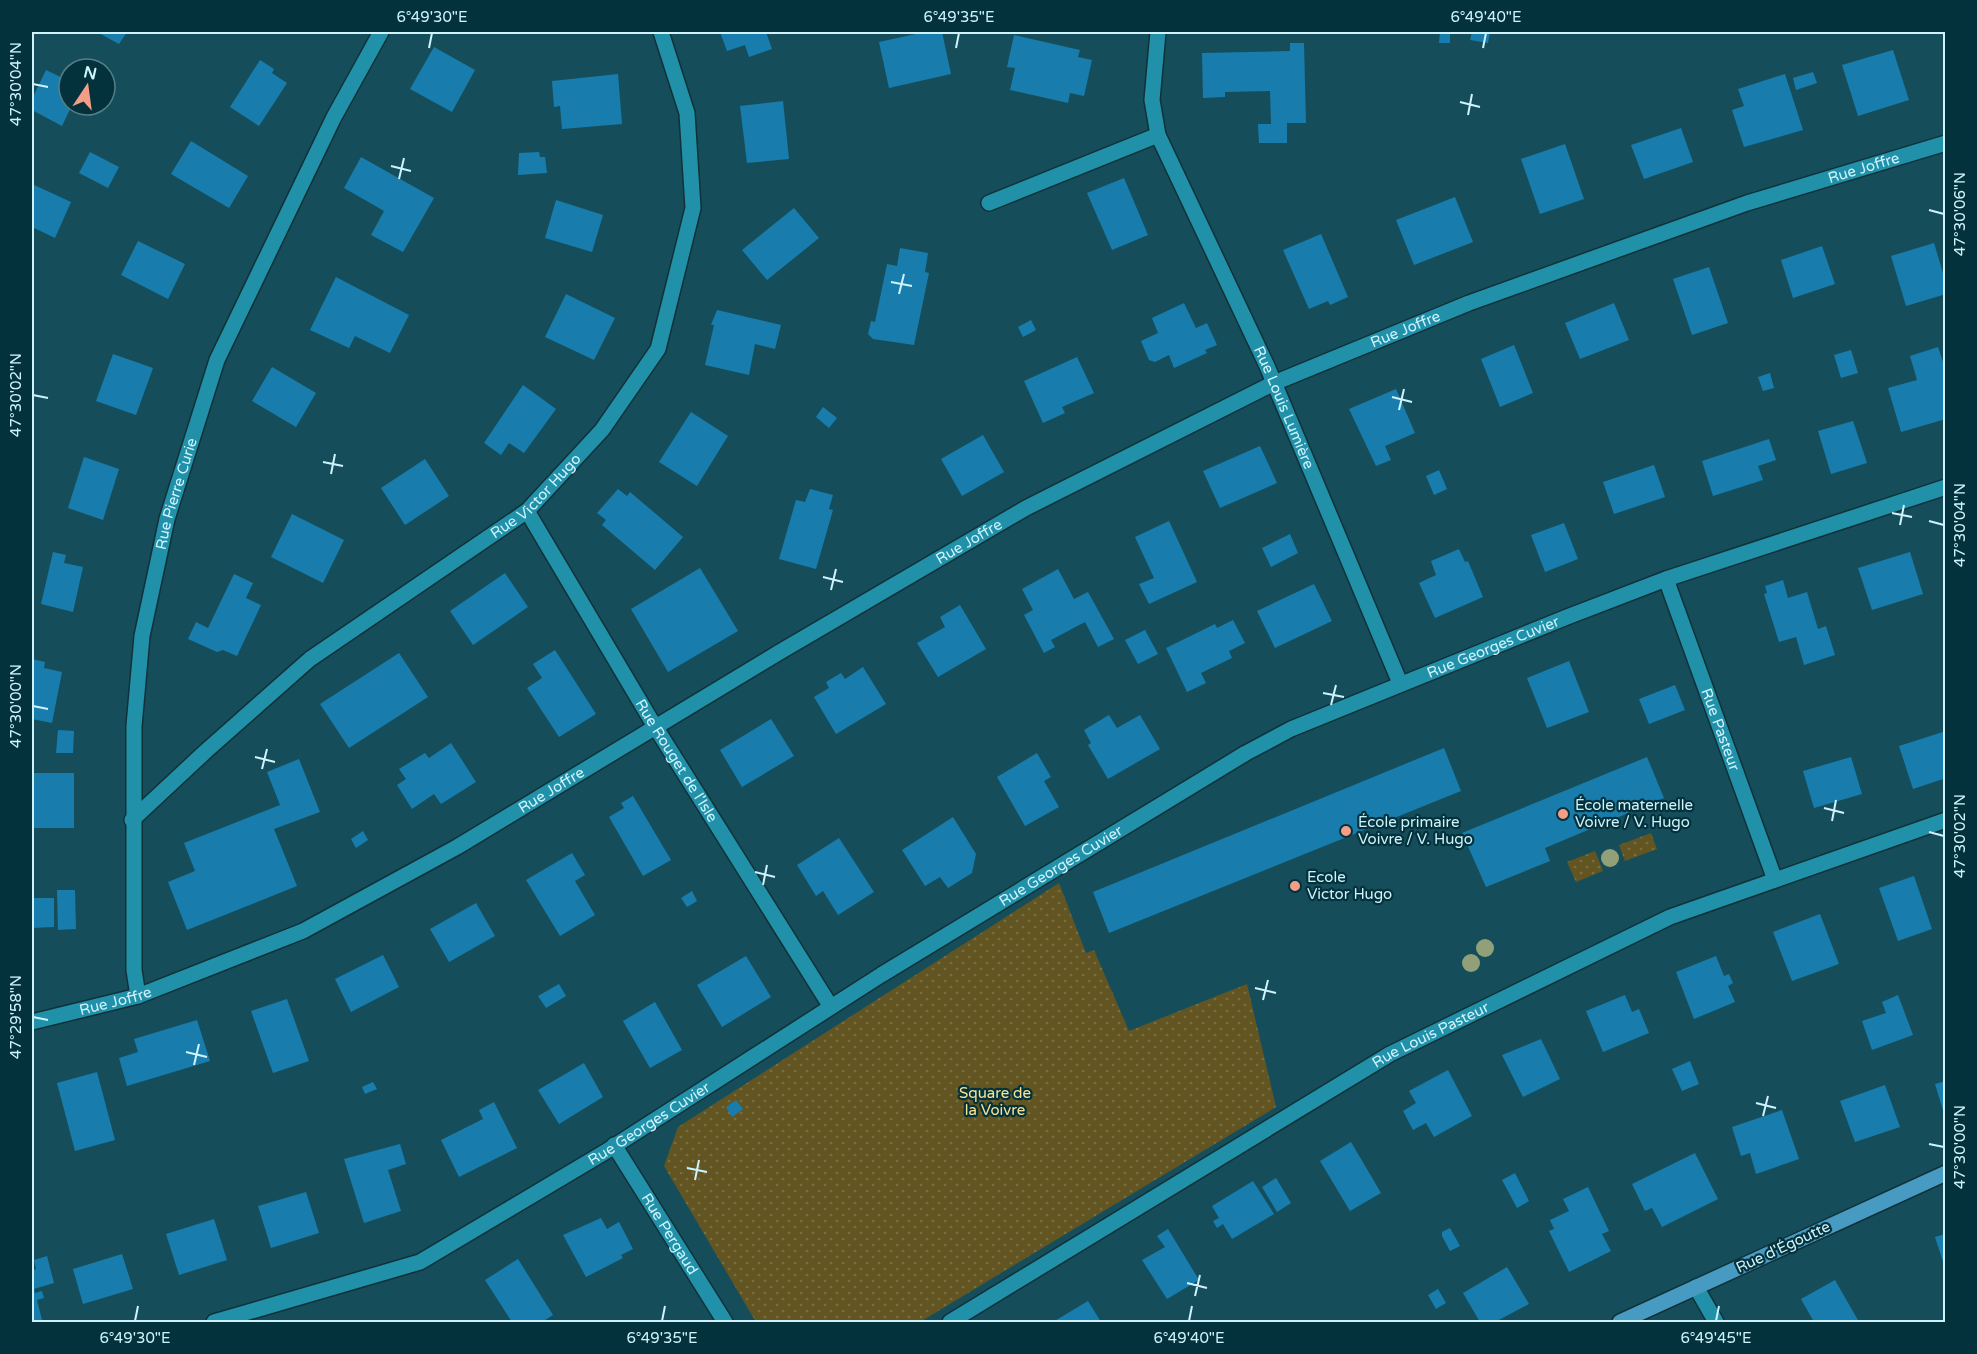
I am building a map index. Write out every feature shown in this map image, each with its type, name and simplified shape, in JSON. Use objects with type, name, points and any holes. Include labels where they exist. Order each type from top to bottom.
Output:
[{"type":"main road","name":"Rue d'Égoutte","points":[[1620,1323],[1946,1173]]},
{"type":"street","name":"Rue Pierre Curie","points":[[138,996],[134,970],[132,820],[134,726],[142,636],[167,519],[222,349],[334,117],[381,32]]},
{"type":"street","name":"Rue Victor Hugo","points":[[132,820],[310,659],[527,511],[602,430],[658,349],[693,208],[687,113],[661,32]]},
{"type":"street","name":"Rue Louis Lumière","points":[[1158,32],[1152,100],[1158,135],[1274,383],[1401,683]]},
{"type":"street","points":[[989,203],[1158,135]]},
{"type":"street","name":"Rue Joffre","points":[[32,1022],[138,996],[303,931],[457,847],[1026,508],[1274,383],[1469,303],[1747,203],[1946,143]]},
{"type":"street","name":"Rue Georges Cuvier","points":[[214,1323],[420,1262],[1246,753],[1291,729],[1401,683],[1666,579],[1946,488]]},
{"type":"street","name":"Rue Rouget de l'Isle","points":[[527,511],[657,727],[831,1007]]},
{"type":"street","name":"Rue Pasteur","points":[[1666,579],[1775,880]]},
{"type":"street","name":"Rue Louis Pasteur","points":[[950,1323],[1390,1054],[1670,917],[1946,820]]},
{"type":"street","name":"Rue Pergaud","points":[[614,1144],[725,1323]]},
{"type":"street","points":[[1696,1287],[1716,1323]]},
{"type":"green space","points":[[1651,833],[1657,849],[1625,861],[1619,845]]},
{"type":"green space","points":[[1595,851],[1603,871],[1576,882],[1567,862]]},
{"type":"green space","name":"Square de la Voivre","points":[[1059,883],[1086,953],[1094,950],[1129,1031],[1247,984],[1276,1107],[920,1322],[756,1322],[664,1166],[678,1127]]},
{"type":"building","points":[[97,32],[127,32],[119,44]]},
{"type":"building","points":[[720,32],[766,32],[772,49],[749,57],[745,45],[727,51]]},
{"type":"building","points":[[925,32],[942,32],[951,74],[889,88],[879,42]]},
{"type":"building","points":[[1440,32],[1450,32],[1450,43],[1439,43]]},
{"type":"building","points":[[1472,32],[1490,32],[1488,43],[1470,40]]},
{"type":"building","points":[[1014,35],[1080,50],[1078,57],[1092,60],[1084,96],[1070,93],[1068,103],[1010,90],[1015,68],[1007,67]]},
{"type":"building","points":[[1290,43],[1304,43],[1306,123],[1287,123],[1287,143],[1259,143],[1258,124],[1271,124],[1270,91],[1225,92],[1225,97],[1203,98],[1202,53],[1290,51]]},
{"type":"building","points":[[434,47],[475,70],[452,112],[410,89]]},
{"type":"building","points":[[1893,50],[1909,100],[1858,116],[1842,65]]},
{"type":"building","points":[[260,60],[274,69],[272,73],[287,83],[259,126],[230,107]]},
{"type":"building","points":[[46,70],[57,75],[57,117],[66,117],[62,126],[32,110],[32,99]]},
{"type":"building","points":[[1813,72],[1817,83],[1796,90],[1793,78]]},
{"type":"building","points":[[618,74],[622,124],[562,129],[560,106],[554,107],[552,81]]},
{"type":"building","points":[[1785,74],[1803,130],[1744,147],[1732,110],[1744,106],[1738,89]]},
{"type":"building","points":[[783,101],[789,159],[747,163],[740,106]]},
{"type":"building","points":[[1681,128],[1693,162],[1644,179],[1631,145]]},
{"type":"building","points":[[191,141],[248,176],[229,208],[171,174]]},
{"type":"building","points":[[1565,144],[1584,199],[1540,214],[1521,159]]},
{"type":"building","points":[[90,152],[119,167],[108,188],[79,173]]},
{"type":"building","points":[[539,152],[540,157],[545,157],[547,173],[518,175],[519,153]]},
{"type":"building","points":[[361,157],[434,198],[403,252],[371,235],[384,211],[344,188]]},
{"type":"building","points":[[1124,178],[1148,235],[1112,250],[1087,193]]},
{"type":"building","points":[[32,184],[71,202],[55,238],[32,227]]},
{"type":"building","points":[[1455,197],[1473,242],[1414,265],[1396,220]]},
{"type":"building","points":[[556,200],[603,215],[592,252],[545,238]]},
{"type":"building","points":[[794,208],[819,238],[767,280],[742,250]]},
{"type":"building","points":[[1321,234],[1348,297],[1330,305],[1328,301],[1309,309],[1283,250]]},
{"type":"building","points":[[138,241],[185,264],[168,299],[121,275]]},
{"type":"building","points":[[1934,243],[1946,283],[1946,294],[1906,306],[1891,256]]},
{"type":"building","points":[[1822,246],[1835,284],[1793,298],[1781,260]]},
{"type":"building","points":[[900,248],[928,253],[925,272],[929,273],[914,345],[873,339],[868,334],[871,321],[875,322],[887,264],[897,266]]},
{"type":"building","points":[[1709,267],[1728,323],[1692,335],[1673,279]]},
{"type":"building","points":[[336,277],[409,315],[390,353],[355,336],[349,348],[310,330]]},
{"type":"building","points":[[566,294],[615,318],[594,360],[545,337]]},
{"type":"building","points":[[1184,303],[1196,328],[1207,323],[1217,345],[1205,350],[1207,353],[1174,368],[1169,355],[1155,362],[1149,360],[1141,341],[1158,333],[1152,318]]},
{"type":"building","points":[[1614,303],[1629,340],[1580,359],[1565,323]]},
{"type":"building","points":[[717,310],[781,325],[775,349],[755,344],[749,375],[705,365],[714,325],[711,325]]},
{"type":"building","points":[[1031,320],[1036,330],[1023,337],[1018,327]]},
{"type":"building","points":[[1514,345],[1533,393],[1500,407],[1481,359]]},
{"type":"building","points":[[1938,347],[1946,371],[1946,419],[1901,432],[1888,388],[1917,380],[1910,356]]},
{"type":"building","points":[[1851,350],[1858,373],[1841,378],[1834,355]]},
{"type":"building","points":[[113,354],[153,368],[136,415],[96,401]]},
{"type":"building","points":[[1077,357],[1094,393],[1062,407],[1065,413],[1043,423],[1024,381]]},
{"type":"building","points":[[272,367],[316,393],[296,427],[252,401]]},
{"type":"building","points":[[1770,373],[1774,388],[1763,391],[1758,377]]},
{"type":"building","points":[[523,385],[556,409],[524,453],[509,443],[501,455],[484,443]]},
{"type":"building","points":[[1396,389],[1415,433],[1385,446],[1391,460],[1376,466],[1349,409]]},
{"type":"building","points":[[823,407],[837,418],[829,428],[816,417]]},
{"type":"building","points":[[691,412],[728,436],[697,486],[659,462]]},
{"type":"building","points":[[1853,421],[1867,463],[1831,474],[1818,431]]},
{"type":"building","points":[[983,435],[1004,472],[962,496],[941,459]]},
{"type":"building","points":[[1769,439],[1776,460],[1758,466],[1763,480],[1713,496],[1702,461]]},
{"type":"building","points":[[1260,446],[1277,483],[1220,508],[1203,471]]},
{"type":"building","points":[[84,457],[119,469],[103,520],[68,508]]},
{"type":"building","points":[[425,459],[449,496],[405,525],[381,488]]},
{"type":"building","points":[[1654,465],[1665,497],[1614,514],[1603,482]]},
{"type":"building","points":[[1439,470],[1447,489],[1434,495],[1426,476]]},
{"type":"building","points":[[618,489],[627,496],[630,492],[683,537],[655,570],[602,525],[606,520],[597,513]]},
{"type":"building","points":[[810,489],[833,495],[829,509],[833,510],[816,569],[779,559],[796,500],[805,502]]},
{"type":"building","points":[[292,514],[344,540],[323,583],[271,557]]},
{"type":"building","points":[[1169,521],[1197,582],[1149,604],[1139,584],[1154,578],[1135,537]]},
{"type":"building","points":[[1564,523],[1578,559],[1545,572],[1531,535]]},
{"type":"building","points":[[1290,534],[1298,553],[1271,567],[1262,548]]},
{"type":"building","points":[[1459,549],[1465,562],[1468,561],[1483,597],[1435,618],[1419,583],[1436,575],[1431,561]]},
{"type":"building","points":[[53,552],[66,555],[64,563],[83,567],[73,612],[41,604]]},
{"type":"building","points":[[1910,552],[1923,594],[1872,610],[1858,568]]},
{"type":"building","points":[[700,568],[738,631],[668,672],[631,609]]},
{"type":"building","points":[[1058,569],[1074,599],[1088,592],[1114,639],[1098,647],[1085,622],[1051,640],[1055,647],[1044,653],[1024,615],[1033,610],[1022,589]]},
{"type":"building","points":[[505,573],[528,607],[473,645],[450,611]]},
{"type":"building","points":[[234,574],[253,583],[246,598],[261,605],[237,656],[223,650],[217,652],[188,639],[196,622],[208,628]]},
{"type":"building","points":[[1783,580],[1788,598],[1807,592],[1818,629],[1826,626],[1835,655],[1804,665],[1796,637],[1779,642],[1764,594],[1767,593],[1765,586]]},
{"type":"building","points":[[1314,584],[1332,621],[1275,648],[1257,611]]},
{"type":"building","points":[[960,605],[986,649],[938,677],[917,643],[945,627],[940,617]]},
{"type":"building","points":[[1233,620],[1245,643],[1229,651],[1232,658],[1201,673],[1206,683],[1187,692],[1166,648],[1215,624],[1217,628]]},
{"type":"building","points":[[1145,630],[1158,654],[1138,664],[1125,640]]},
{"type":"building","points":[[555,650],[596,714],[559,737],[527,688],[542,678],[533,664]]},
{"type":"building","points":[[399,653],[428,697],[349,748],[320,704]]},
{"type":"building","points":[[32,659],[45,662],[44,668],[62,672],[52,723],[32,719]]},
{"type":"building","points":[[1569,661],[1589,712],[1547,728],[1527,678]]},
{"type":"building","points":[[863,667],[886,704],[836,734],[814,697],[829,688],[826,682],[841,673],[845,679]]},
{"type":"building","points":[[1675,685],[1685,710],[1649,724],[1639,699]]},
{"type":"building","points":[[1109,715],[1117,728],[1140,715],[1160,749],[1108,779],[1088,745],[1091,743],[1084,730]]},
{"type":"building","points":[[771,719],[794,756],[742,787],[720,750]]},
{"type":"building","points":[[58,730],[74,731],[73,753],[56,753]]},
{"type":"building","points":[[1946,731],[1946,778],[1913,789],[1899,746]]},
{"type":"building","points":[[451,743],[476,782],[441,804],[434,794],[412,809],[397,785],[406,779],[399,769],[425,753],[429,758]]},
{"type":"building","points":[[1444,748],[1461,791],[1109,933],[1093,892]]},
{"type":"building","points":[[1037,753],[1051,777],[1044,781],[1059,807],[1025,826],[997,777]]},
{"type":"building","points":[[1647,757],[1664,798],[1545,848],[1550,861],[1486,887],[1462,833]]},
{"type":"building","points":[[1851,757],[1862,794],[1814,808],[1803,771]]},
{"type":"building","points":[[299,759],[320,812],[274,829],[297,886],[187,930],[168,882],[195,871],[184,843],[280,805],[267,772]]},
{"type":"building","points":[[33,773],[74,773],[74,828],[33,828]]},
{"type":"building","points":[[633,796],[671,860],[643,876],[609,817],[624,808],[621,803]]},
{"type":"building","points":[[953,817],[976,854],[972,873],[948,888],[940,877],[925,886],[902,850]]},
{"type":"building","points":[[363,831],[368,840],[356,848],[351,839]]},
{"type":"building","points":[[839,838],[874,892],[838,915],[823,891],[816,896],[797,865]]},
{"type":"building","points":[[572,853],[585,875],[575,881],[595,915],[560,936],[526,880]]},
{"type":"building","points":[[1914,876],[1932,929],[1898,941],[1879,888]]},
{"type":"building","points":[[57,890],[75,890],[76,929],[58,930]]},
{"type":"building","points":[[692,891],[697,901],[687,907],[681,898]]},
{"type":"building","points":[[32,898],[54,898],[54,927],[32,928]]},
{"type":"building","points":[[476,903],[495,936],[449,962],[430,929]]},
{"type":"building","points":[[1820,914],[1839,964],[1792,981],[1773,932]]},
{"type":"building","points":[[383,955],[399,987],[351,1012],[335,979]]},
{"type":"building","points":[[746,956],[771,997],[722,1027],[697,985]]},
{"type":"building","points":[[1716,956],[1724,976],[1729,974],[1733,983],[1728,986],[1735,1002],[1694,1019],[1676,972]]},
{"type":"building","points":[[559,984],[566,996],[546,1008],[538,996]]},
{"type":"building","points":[[1625,995],[1632,1012],[1639,1009],[1649,1033],[1603,1052],[1586,1011]]},
{"type":"building","points":[[1898,995],[1913,1035],[1872,1050],[1862,1021],[1886,1013],[1882,1002]]},
{"type":"building","points":[[287,999],[309,1061],[273,1073],[251,1011]]},
{"type":"building","points":[[655,1002],[682,1050],[650,1068],[623,1021]]},
{"type":"building","points":[[197,1020],[210,1061],[127,1086],[119,1058],[138,1052],[134,1039]]},
{"type":"building","points":[[1541,1039],[1560,1079],[1523,1097],[1502,1055]]},
{"type":"building","points":[[1690,1061],[1699,1084],[1682,1091],[1672,1069]]},
{"type":"building","points":[[584,1063],[603,1097],[559,1124],[538,1090]]},
{"type":"building","points":[[1448,1070],[1472,1116],[1434,1137],[1426,1123],[1413,1130],[1403,1111],[1416,1103],[1409,1091]]},
{"type":"building","points":[[97,1072],[115,1140],[75,1151],[57,1083]]},
{"type":"building","points":[[1946,1081],[1946,1117],[1945,1117],[1935,1084]]},
{"type":"building","points":[[373,1082],[377,1089],[365,1094],[362,1087]]},
{"type":"building","points":[[1885,1085],[1900,1127],[1855,1142],[1840,1101]]},
{"type":"building","points":[[736,1100],[743,1109],[732,1117],[726,1107]]},
{"type":"building","points":[[494,1102],[517,1148],[459,1177],[441,1140],[483,1119],[479,1110]]},
{"type":"building","points":[[1782,1110],[1799,1159],[1756,1174],[1750,1153],[1741,1156],[1732,1127]]},
{"type":"building","points":[[1351,1142],[1381,1193],[1350,1211],[1320,1161]]},
{"type":"building","points":[[400,1144],[406,1164],[388,1170],[401,1211],[364,1223],[344,1159]]},
{"type":"building","points":[[1695,1153],[1718,1199],[1662,1227],[1652,1208],[1645,1211],[1632,1184]]},
{"type":"building","points":[[1515,1173],[1529,1201],[1517,1208],[1502,1180]]},
{"type":"building","points":[[1276,1178],[1291,1203],[1277,1212],[1262,1187]]},
{"type":"building","points":[[1253,1181],[1274,1214],[1232,1239],[1223,1224],[1217,1228],[1213,1221],[1219,1218],[1212,1206]]},
{"type":"building","points":[[1588,1187],[1609,1231],[1602,1234],[1611,1251],[1569,1272],[1549,1231],[1554,1229],[1550,1220],[1569,1211],[1563,1199]]},
{"type":"building","points":[[306,1192],[319,1233],[271,1248],[258,1206]]},
{"type":"building","points":[[601,1218],[607,1229],[619,1222],[633,1249],[621,1255],[623,1258],[586,1277],[563,1235]]},
{"type":"building","points":[[214,1219],[227,1260],[179,1275],[166,1234]]},
{"type":"building","points":[[1450,1228],[1460,1246],[1450,1251],[1442,1232]]},
{"type":"building","points":[[1168,1229],[1199,1280],[1167,1299],[1142,1260],[1165,1247],[1157,1236]]},
{"type":"building","points":[[1946,1234],[1946,1268],[1945,1268],[1935,1237]]},
{"type":"building","points":[[122,1254],[133,1289],[83,1304],[73,1269]]},
{"type":"building","points":[[47,1256],[54,1283],[34,1289],[35,1293],[42,1291],[44,1298],[37,1300],[42,1320],[32,1322],[32,1271],[36,1269],[34,1260]]},
{"type":"building","points":[[518,1259],[553,1315],[542,1322],[512,1322],[485,1280]]},
{"type":"building","points":[[1507,1267],[1529,1304],[1495,1322],[1480,1322],[1463,1293]]},
{"type":"building","points":[[1835,1280],[1859,1322],[1814,1322],[1801,1299]]},
{"type":"building","points":[[1438,1289],[1446,1303],[1436,1309],[1428,1295]]},
{"type":"building","points":[[1088,1301],[1101,1322],[1053,1322]]},
{"type":"place","name":"École maternelle Voivre / V. Hugo","points":[[1563,814]]},
{"type":"place","name":"École primaire Voivre / V. Hugo","points":[[1346,831]]},
{"type":"place","name":"Ecole Victor Hugo","points":[[1295,886]]}]
